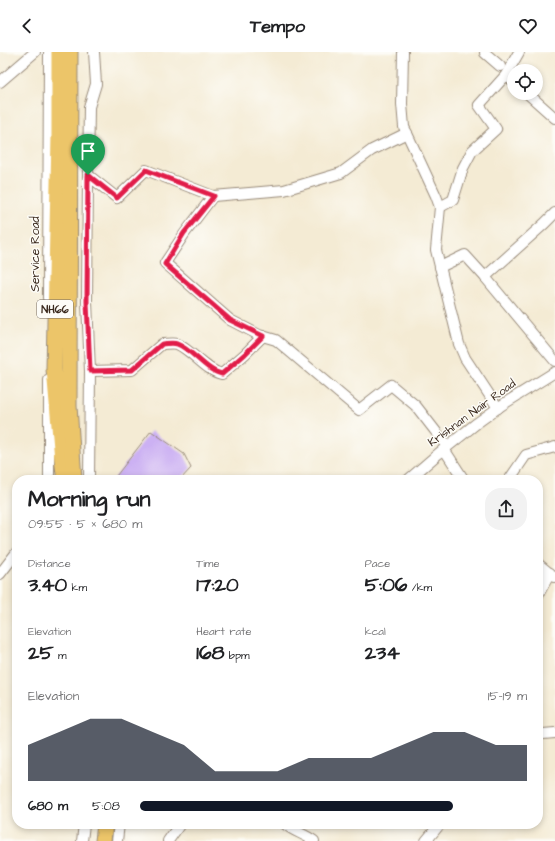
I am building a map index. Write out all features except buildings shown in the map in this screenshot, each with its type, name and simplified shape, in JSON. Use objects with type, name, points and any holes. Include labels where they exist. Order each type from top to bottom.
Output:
[{"type":"highway","name":"NH66","points":[[59,52],[54,369],[64,475]]},
{"type":"highway","points":[[70,52],[69,406],[74,475]]},
{"type":"highway","points":[[94,841],[95,829]]},
{"type":"highway","points":[[103,841],[104,829]]},
{"type":"street","name":"Service Road","points":[[49,52],[49,475]]},
{"type":"street","points":[[89,475],[90,371],[87,302],[88,175],[89,107],[96,84],[94,52]]},
{"type":"street","points":[[403,52],[402,104],[404,127],[440,207],[436,250],[458,344],[465,358],[498,408]]},
{"type":"street","points":[[486,52],[507,74]]},
{"type":"street","points":[[440,207],[453,200],[463,168],[472,151],[496,129],[479,105],[503,70],[519,52]]},
{"type":"street","points":[[0,82],[31,54]]},
{"type":"street","points":[[535,100],[555,118]]},
{"type":"street","points":[[88,175],[117,198],[146,170],[214,196],[284,190],[341,174],[372,150],[407,133]]},
{"type":"street","points":[[214,196],[184,233],[165,264],[230,320],[263,336],[276,340],[359,410],[391,386],[416,406],[446,448],[460,475]]},
{"type":"street","points":[[485,277],[555,213]]},
{"type":"street","points":[[440,267],[465,255],[555,361]]},
{"type":"street","points":[[90,371],[132,370],[162,344],[176,344],[192,353],[216,373],[222,374],[263,336]]},
{"type":"street","name":"Krishnan Nair Road","points":[[414,475],[498,408],[555,372]]},
{"type":"street","points":[[512,475],[526,455],[555,447]]},
{"type":"street","points":[[0,574],[12,558]]},
{"type":"street","points":[[543,568],[552,575],[543,588]]},
{"type":"street","points":[[543,734],[555,733]]},
{"type":"street","points":[[82,841],[83,829]]},
{"type":"street","points":[[117,841],[118,829]]},
{"type":"street","points":[[168,841],[176,829]]},
{"type":"street","points":[[291,829],[309,837],[314,841]]},
{"type":"street","points":[[426,841],[436,829]]},
{"type":"route","points":[[146,170],[214,196],[184,233],[165,264],[230,320],[263,336],[222,374],[216,373],[192,353],[176,344],[162,344],[132,370],[90,371],[87,302],[88,175],[117,198],[146,170]]}]
